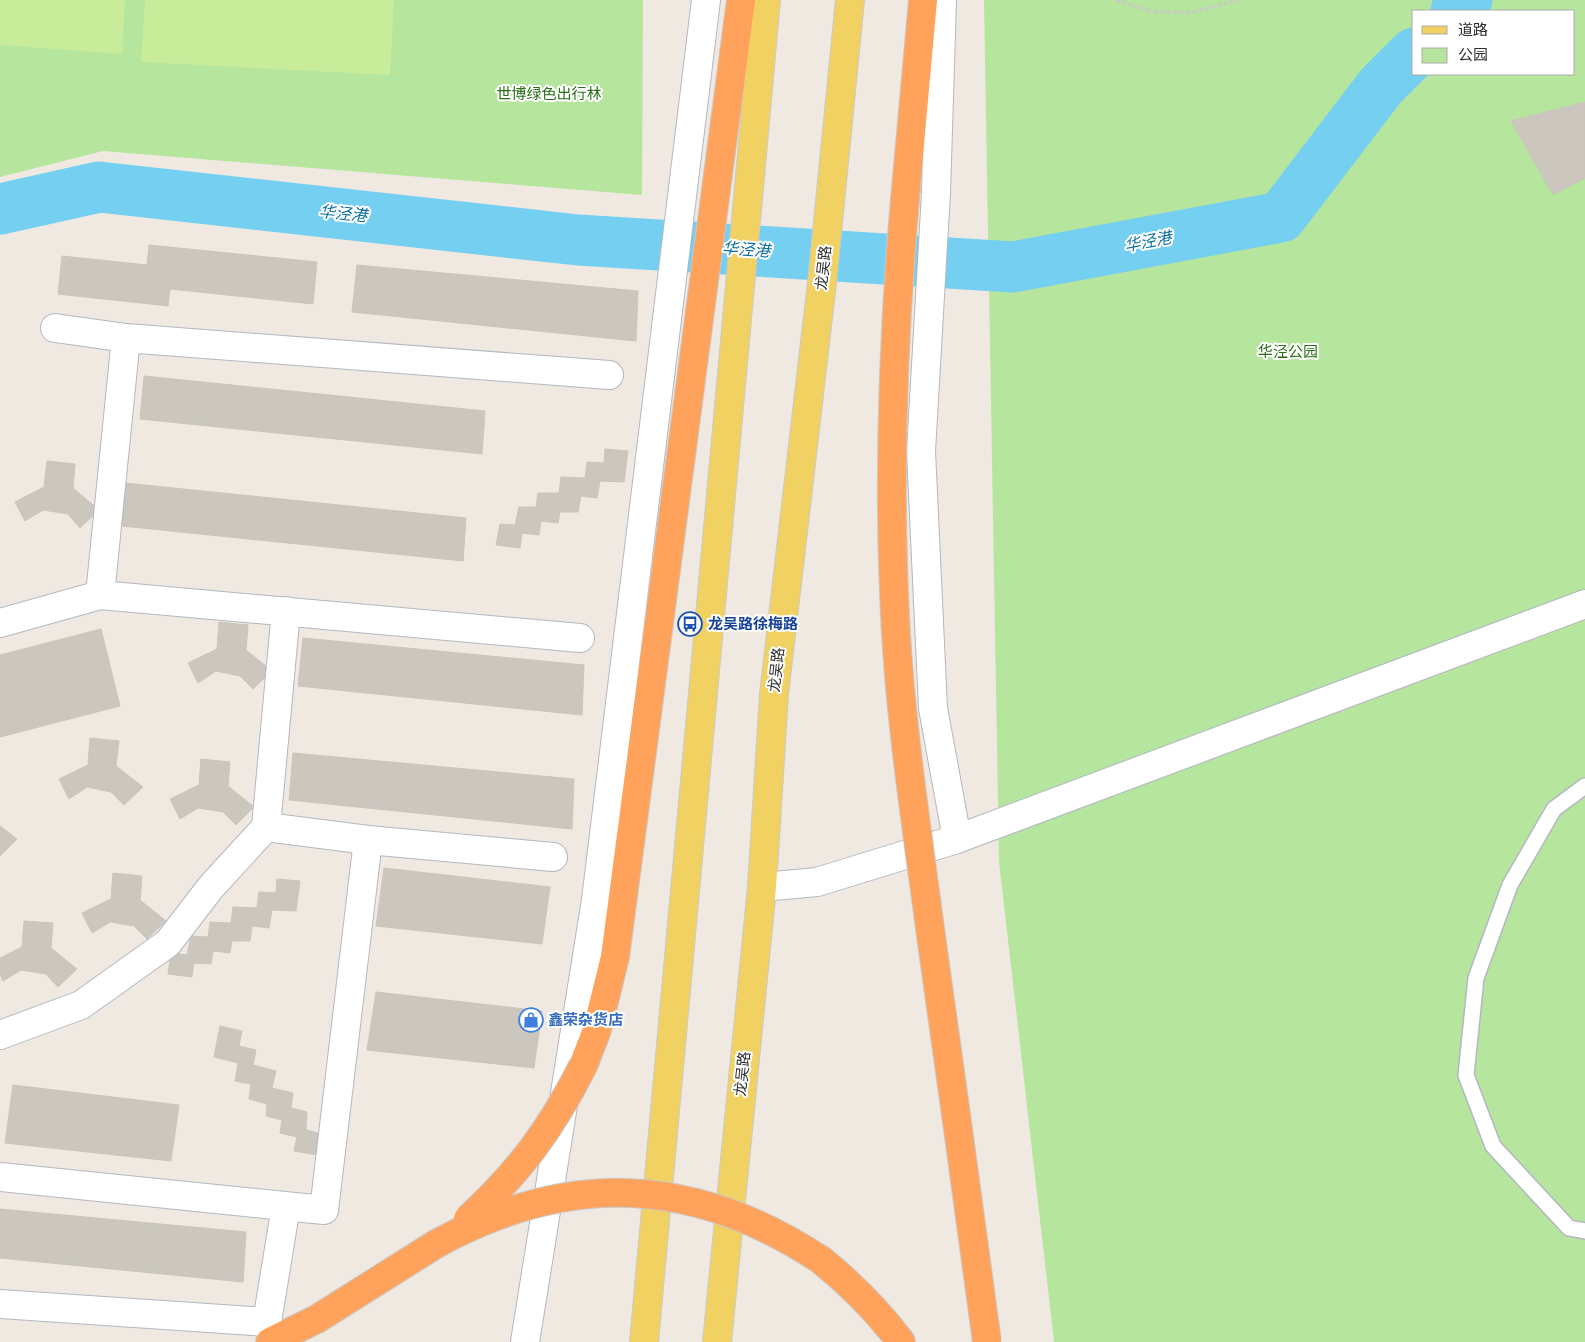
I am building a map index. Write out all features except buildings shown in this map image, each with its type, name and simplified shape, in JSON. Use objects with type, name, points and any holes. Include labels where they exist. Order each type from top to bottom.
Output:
[{"type":"highway","points":[[436,1244],[467,1220],[496,1193],[523,1164],[547,1132],[583,1066],[608,994],[616,947],[741,0]]},
{"type":"highway","points":[[923,0],[896,304],[891,408],[891,512],[895,617],[904,722],[916,826],[987,1342]]},
{"type":"highway","points":[[270,1342],[317,1319],[468,1226],[502,1212],[538,1202],[575,1195],[612,1193],[649,1194],[686,1200],[722,1209],[757,1222],[798,1244],[850,1284],[878,1311],[901,1342]]},
{"type":"main road","points":[[644,1342],[688,882],[709,612],[766,0]]},
{"type":"main road","name":"龙吴路","points":[[717,1342],[762,887],[774,694],[822,282],[850,0]]},
{"type":"street","points":[[525,1342],[596,900],[706,0]]},
{"type":"street","points":[[942,0],[936,194],[921,451],[934,708],[957,839]]},
{"type":"street","points":[[55,328],[126,338],[609,375]]},
{"type":"street","points":[[100,595],[126,338]]},
{"type":"street","points":[[0,623],[100,595],[580,638]]},
{"type":"street","points":[[762,887],[817,882],[870,864],[957,839],[1585,604]]},
{"type":"street","points":[[0,1035],[81,1005],[168,943],[211,887],[266,827],[286,611]]},
{"type":"street","points":[[266,827],[368,840],[553,857]]},
{"type":"street","points":[[0,1177],[324,1210],[368,840]]},
{"type":"street","points":[[0,1304],[267,1322],[286,1206]]},
{"type":"lane","points":[[1585,786],[1554,809],[1510,885],[1476,978],[1466,1075],[1493,1146],[1569,1228],[1585,1231]]},
{"type":"path","points":[[1116,0],[1150,11],[1190,13],[1238,0]]},
{"type":"green space","name":"世博绿色出行林","points":[[0,0],[643,0],[642,195],[103,151],[0,177]]},
{"type":"green space","points":[[0,0],[125,0],[122,54],[0,45]]},
{"type":"green space","points":[[145,0],[394,0],[390,75],[141,62]]},
{"type":"green space","name":"华泾公园","points":[[984,0],[1585,0],[1585,1342],[1054,1342],[999,861]]},
{"type":"waterway","name":"华泾港","points":[[1457,10],[1467,0]]},
{"type":"waterway","name":"华泾港","points":[[0,209],[99,187],[578,240],[1013,267],[1281,217],[1381,86],[1412,55]]},
{"type":"place","name":"龙吴路徐梅路","points":[[690,624]]},
{"type":"place","name":"鑫荣杂货店","points":[[531,1020]]}]
